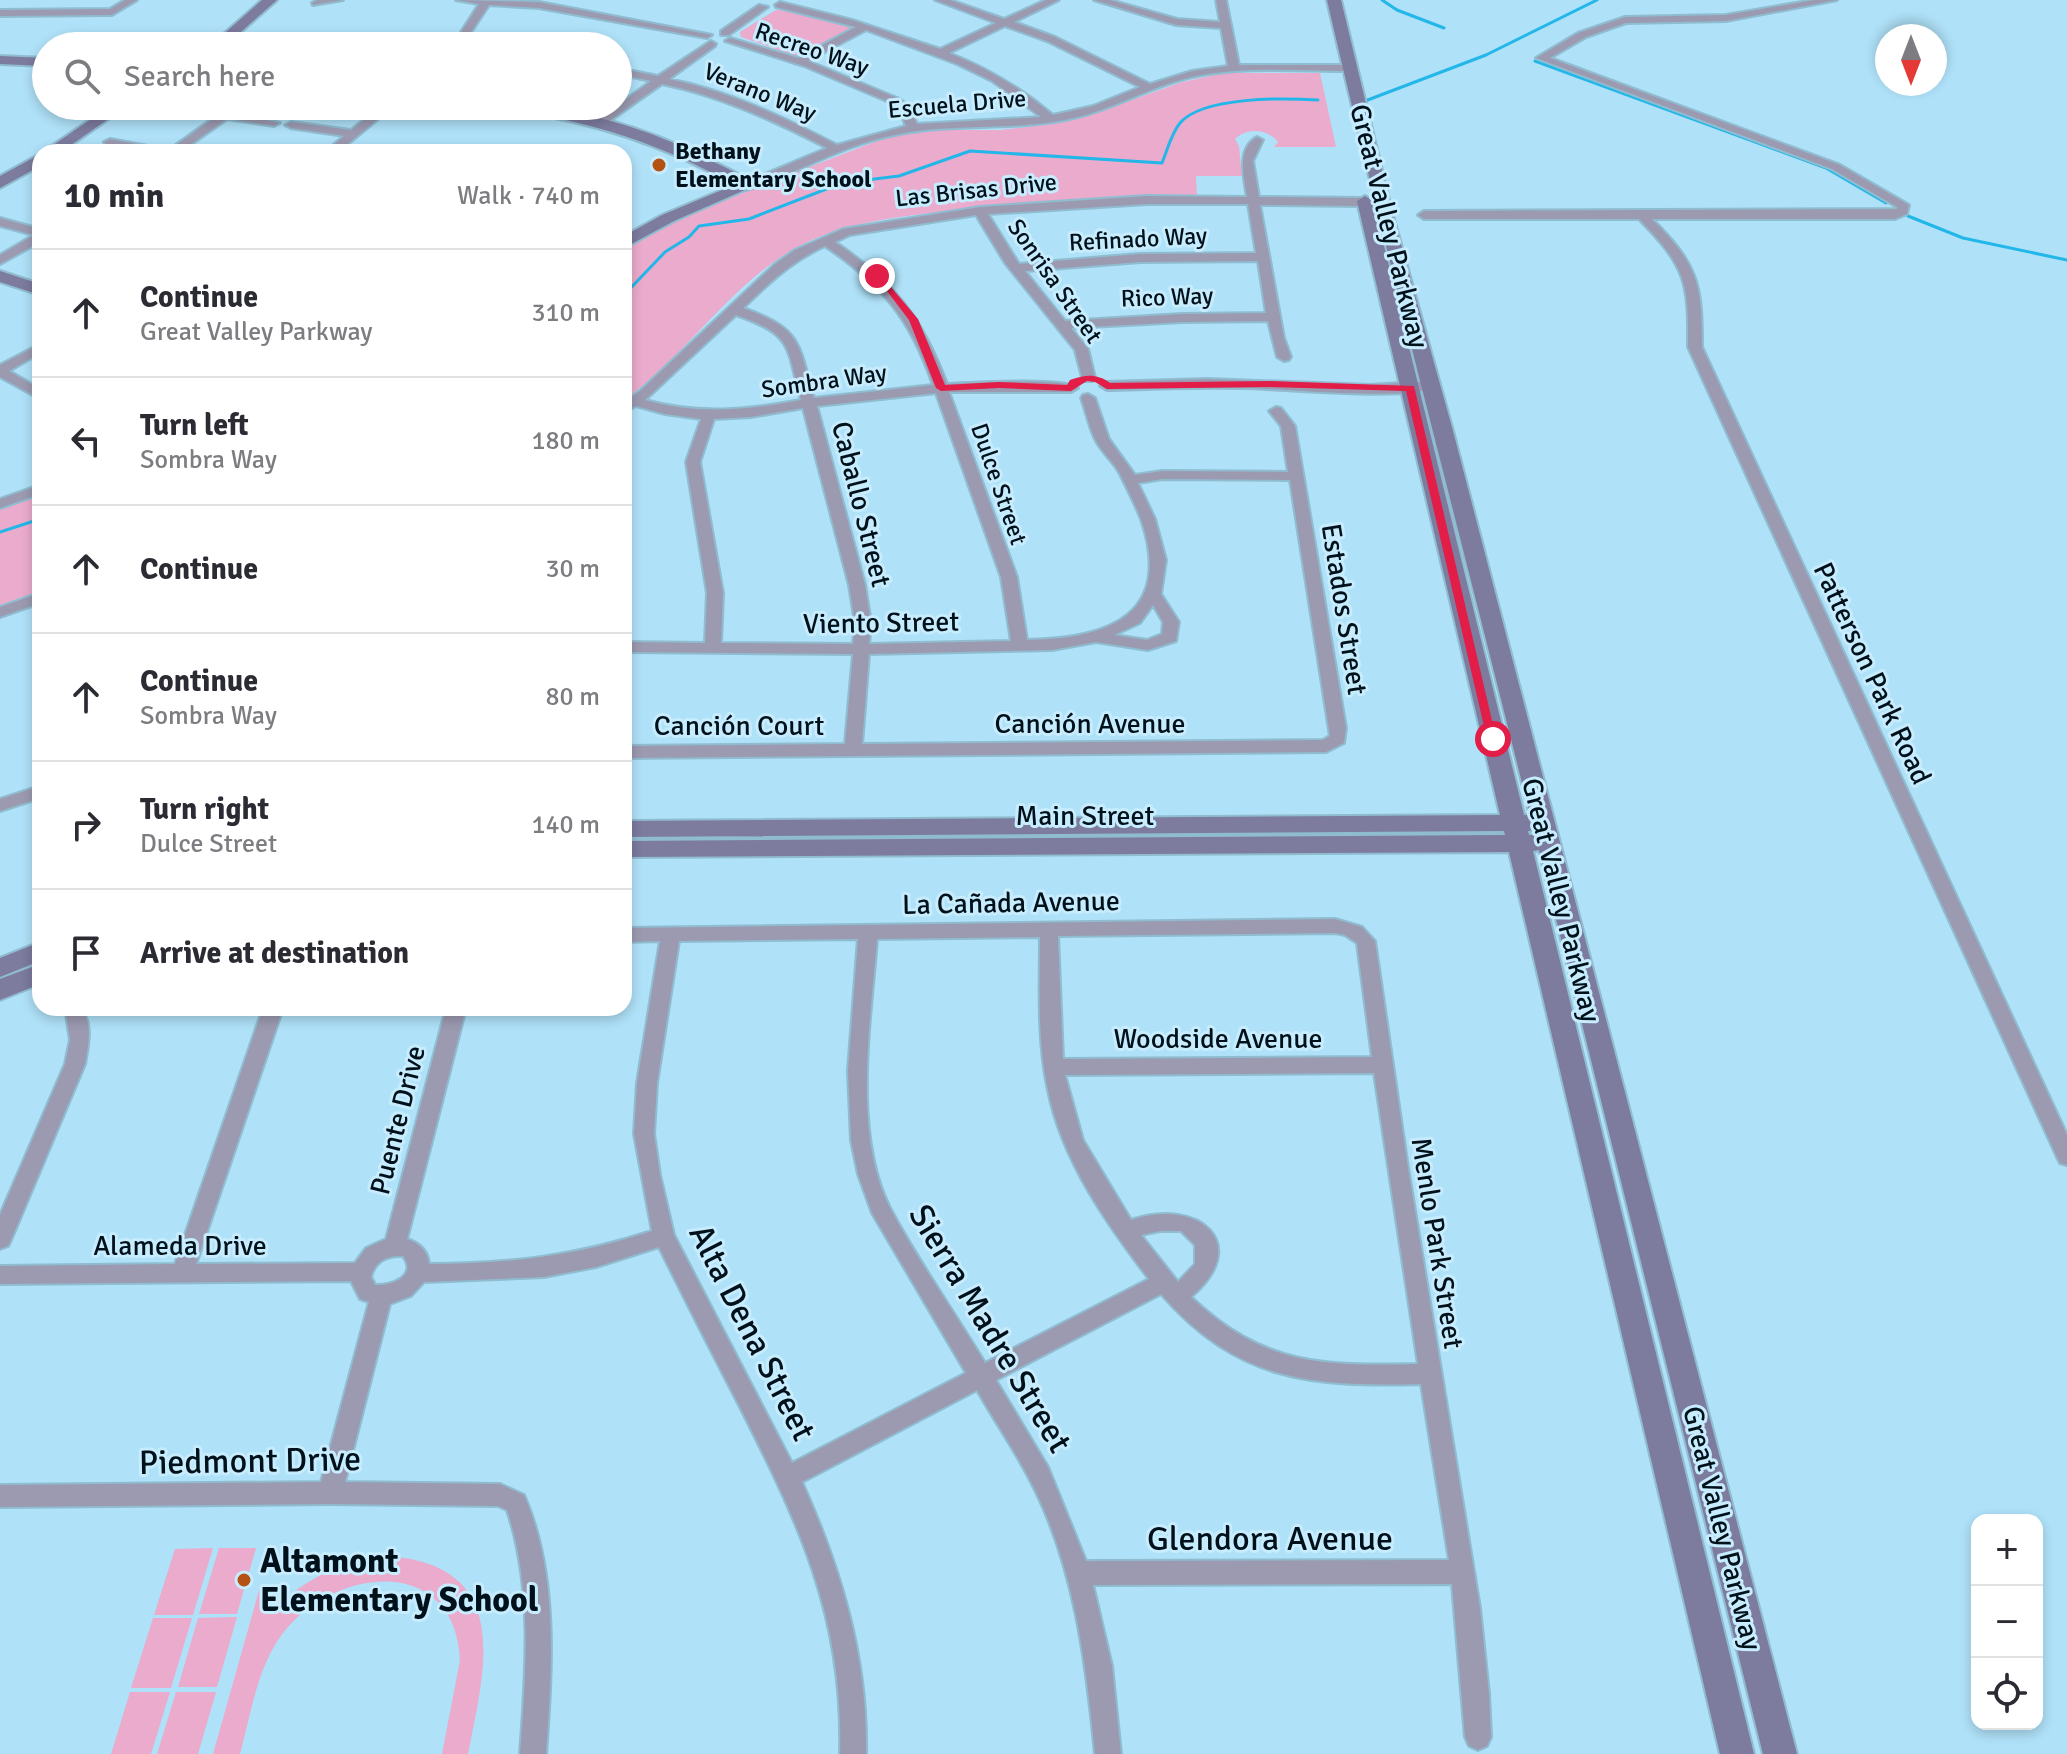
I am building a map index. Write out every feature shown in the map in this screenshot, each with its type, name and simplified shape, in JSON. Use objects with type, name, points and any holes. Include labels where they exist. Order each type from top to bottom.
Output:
[{"type":"main road","points":[[218,32],[255,0]]},
{"type":"main road","points":[[233,32],[270,0]]},
{"type":"main road","name":"Great Valley Parkway","points":[[1317,0],[1342,68],[1432,385],[1780,1754]]},
{"type":"main road","name":"Great Valley Parkway","points":[[1334,0],[1342,68],[1365,202],[1737,1754]]},
{"type":"main road","points":[[0,60],[32,61]]},
{"type":"main road","points":[[63,144],[99,120]]},
{"type":"main road","points":[[80,144],[116,120]]},
{"type":"main road","points":[[589,120],[678,148],[746,186]]},
{"type":"main road","points":[[0,183],[32,164]]},
{"type":"main road","points":[[0,193],[32,174]]},
{"type":"main road","name":"Escuela Drive","points":[[632,238],[668,218],[746,186]]},
{"type":"main road","points":[[1365,202],[1384,212]]},
{"type":"main road","points":[[0,276],[32,287]]},
{"type":"main road","name":"Main Street","points":[[632,829],[1545,833]]},
{"type":"main road","name":"Main Street","points":[[632,849],[1515,833]]},
{"type":"main road","points":[[0,968],[32,954]]},
{"type":"main road","points":[[0,990],[32,976]]},
{"type":"street","points":[[0,13],[104,13],[119,10],[132,0]]},
{"type":"street","points":[[317,3],[338,0]]},
{"type":"street","points":[[461,0],[487,0],[598,14],[709,40],[728,37],[759,2],[781,2],[864,27],[1004,82],[1026,96],[1050,119]]},
{"type":"street","points":[[466,32],[487,0]]},
{"type":"street","points":[[940,0],[1008,21],[1089,55],[1148,87]]},
{"type":"street","points":[[937,54],[1054,0]]},
{"type":"street","points":[[1099,0],[1131,5],[1176,22],[1225,25]]},
{"type":"street","points":[[1221,0],[1234,69]]},
{"type":"street","points":[[1424,215],[1872,217],[1895,215],[1903,211],[1903,205],[1836,167],[1541,58],[1582,35],[1625,20],[1726,18],[1832,0]]},
{"type":"street","points":[[799,61],[864,27]]},
{"type":"street","name":"Recreo Way","points":[[728,37],[799,61],[893,100],[904,107],[913,128]]},
{"type":"street","points":[[632,100],[709,40]]},
{"type":"street","name":"Escuela Drive","points":[[746,186],[837,149],[913,128],[1006,125],[1050,119],[1096,108],[1148,87],[1193,74],[1234,69],[1296,72],[1342,68]]},
{"type":"street","name":"Verano Way","points":[[632,74],[703,89],[775,117],[837,149]]},
{"type":"street","points":[[184,144],[218,120]]},
{"type":"street","points":[[253,120],[274,123]]},
{"type":"street","points":[[341,144],[370,120]]},
{"type":"street","points":[[291,125],[353,134]]},
{"type":"street","points":[[1257,140],[1247,161],[1274,317],[1284,357]]},
{"type":"street","points":[[110,142],[121,144]]},
{"type":"street","name":"Las Brisas Drive","points":[[632,402],[779,267],[825,240],[876,226],[980,211],[1147,200],[1365,202]]},
{"type":"street","name":"Sonrisa Street","points":[[980,211],[1016,268],[1081,349],[1088,378]]},
{"type":"street","name":"Patterson Park Road","points":[[1642,215],[1689,268],[1696,297],[1695,347],[2067,1157]]},
{"type":"street","points":[[0,222],[32,232]]},
{"type":"street","points":[[0,260],[32,240]]},
{"type":"street","name":"Dulce Street","points":[[825,240],[877,276],[914,319],[1009,577],[1020,646]]},
{"type":"street","name":"Refinado Way","points":[[1016,268],[1140,258],[1263,257]]},
{"type":"street","name":"Caballo Street","points":[[733,309],[772,323],[791,341],[809,403],[857,585],[863,623],[853,750]]},
{"type":"street","name":"Rico Way","points":[[1062,325],[1183,318],[1274,317]]},
{"type":"street","points":[[32,352],[0,370],[32,390]]},
{"type":"street","points":[[1088,378],[1103,381],[1107,386],[1103,394],[1088,398],[1075,394],[1071,388],[1077,380],[1088,378]]},
{"type":"street","name":"Sombra Way","points":[[632,406],[675,414],[735,416],[809,403],[941,388],[999,385],[1071,388]]},
{"type":"street","points":[[1107,386],[1432,385]]},
{"type":"street","points":[[1088,398],[1102,439],[1129,480],[1148,519],[1158,560],[1153,594],[1171,622],[1170,637],[1148,645],[1096,637]]},
{"type":"street","points":[[1129,480],[1162,475],[1297,476],[1288,426],[1276,411]]},
{"type":"street","points":[[708,417],[693,462],[715,593],[713,648]]},
{"type":"street","name":"Estados Street","points":[[1297,476],[1338,728],[1338,739],[1326,746]]},
{"type":"street","points":[[0,504],[32,492]]},
{"type":"street","name":"Viento Street","points":[[632,647],[861,649],[1077,643],[1134,620],[1153,594]]},
{"type":"street","points":[[0,612],[32,601]]},
{"type":"street","name":"Canción Avenue","points":[[853,750],[1326,746]]},
{"type":"street","name":"Canción Court","points":[[632,752],[853,750]]},
{"type":"street","points":[[0,805],[32,795]]},
{"type":"street","name":"La Cañada Avenue","points":[[632,935],[1351,928]]},
{"type":"street","name":"Menlo Park Street","points":[[1351,928],[1366,941],[1382,1065],[1462,1572],[1477,1683],[1478,1737]]},
{"type":"street","points":[[1049,930],[1054,1067],[1063,1114],[1092,1179],[1169,1290],[1214,1332],[1240,1349],[1277,1364],[1316,1372],[1430,1374]]},
{"type":"street","name":"Sierra Madre Street","points":[[868,932],[857,1088],[857,1124],[865,1167],[879,1207],[1040,1475],[1078,1573],[1099,1666],[1108,1754]]},
{"type":"street","name":"Alta Dena Street","points":[[671,933],[647,1083],[644,1134],[664,1236],[788,1477],[821,1554],[840,1619],[854,1707],[853,1754]]},
{"type":"street","points":[[0,1240],[75,1064],[80,1040],[76,1016]]},
{"type":"street","points":[[182,1274],[270,1016]]},
{"type":"street","name":"Puente Drive","points":[[395,1246],[454,1016]]},
{"type":"street","name":"Woodside Avenue","points":[[1054,1067],[1382,1065]]},
{"type":"street","points":[[788,1477],[982,1378],[1169,1290],[1201,1273],[1206,1263],[1207,1250],[1202,1236],[1180,1221],[1160,1220],[1126,1231]]},
{"type":"street","points":[[418,1273],[550,1267],[586,1260],[664,1236]]},
{"type":"street","points":[[395,1246],[416,1254],[418,1273],[406,1288],[381,1296],[363,1287],[360,1272],[375,1252],[395,1246]]},
{"type":"street","name":"Alameda Drive","points":[[0,1275],[360,1272]]},
{"type":"street","points":[[330,1493],[381,1296]]},
{"type":"street","name":"Piedmont Drive","points":[[0,1496],[500,1495],[516,1503],[530,1543],[537,1642],[533,1754]]},
{"type":"street","name":"Glendora Avenue","points":[[1078,1573],[1462,1572]]},
{"type":"shaded area","points":[[776,10],[793,11],[852,27],[852,30],[796,56],[741,37],[740,32]]},
{"type":"shaded area","points":[[1225,73],[1320,73],[1336,147],[1274,147],[1278,142],[1269,134],[1251,131],[1235,139],[1239,146],[1242,176],[1196,176],[1197,196],[1049,202],[938,212],[891,218],[822,236],[801,245],[760,273],[632,394],[632,246],[678,218],[887,137],[933,130],[1000,130],[1045,125],[1101,111],[1182,82]]},
{"type":"shaded area","points":[[32,497],[32,594],[0,605],[0,509]]},
{"type":"shaded area","points":[[213,1548],[193,1615],[154,1615],[175,1549]]},
{"type":"shaded area","points":[[219,1548],[256,1548],[237,1614],[199,1614]]},
{"type":"shaded area","points":[[387,1556],[428,1564],[456,1579],[473,1600],[482,1626],[483,1656],[468,1754],[442,1754],[460,1660],[453,1625],[437,1601],[415,1587],[389,1582],[360,1584],[331,1594],[305,1611],[283,1633],[267,1661],[240,1754],[213,1754],[260,1587],[284,1587],[281,1602],[331,1570]]},
{"type":"shaded area","points":[[237,1617],[217,1687],[178,1687],[198,1618]]},
{"type":"shaded area","points":[[153,1618],[192,1618],[171,1688],[131,1688]]},
{"type":"shaded area","points":[[130,1692],[170,1692],[151,1754],[111,1754]]},
{"type":"shaded area","points":[[176,1692],[216,1692],[198,1754],[157,1754]]},
{"type":"waterway","points":[[1382,0],[1397,10],[1444,28]]},
{"type":"waterway","points":[[1365,101],[1486,55],[1597,0]]},
{"type":"waterway","points":[[1535,61],[1826,168],[1886,203]]},
{"type":"waterway","points":[[632,287],[665,252],[689,237],[699,226],[749,219],[842,183],[899,176],[970,151],[1162,163],[1180,123],[1191,114],[1225,103],[1318,100]]},
{"type":"waterway","points":[[1908,216],[1963,238],[2067,260]]},
{"type":"waterway","points":[[0,532],[32,522]]},
{"type":"place","name":"Bethany Elementary School","points":[[659,165]]},
{"type":"place","name":"Altamont Elementary School","points":[[244,1580]]},
{"type":"route","points":[[877,276],[914,319],[941,388],[999,385],[1071,388],[1073,382],[1086,378],[1098,379],[1107,386],[1269,384],[1286,387],[1411,388],[1493,739]]}]
